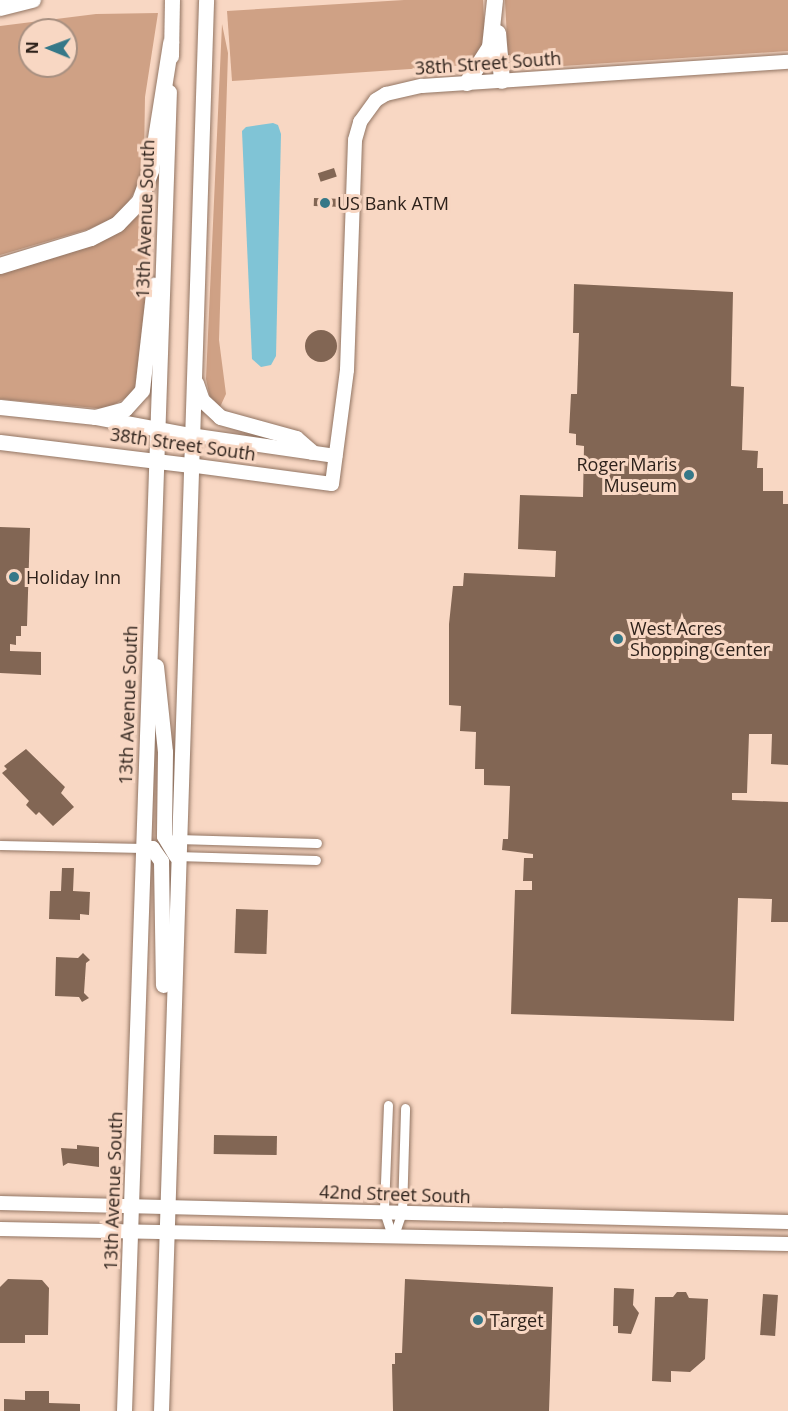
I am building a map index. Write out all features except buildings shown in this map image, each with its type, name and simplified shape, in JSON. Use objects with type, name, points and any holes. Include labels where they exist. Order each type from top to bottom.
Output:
[{"type":"highway","points":[[0,8],[33,0]]},
{"type":"highway","points":[[495,8],[502,81]]},
{"type":"highway","points":[[467,83],[487,53],[495,8]]},
{"type":"highway","points":[[0,266],[91,238],[118,224],[140,201],[151,170],[171,44]]},
{"type":"main road","name":"13th Avenue South","points":[[124,1411],[172,0]]},
{"type":"main road","points":[[161,1411],[170,1032],[206,0]]},
{"type":"main road","name":"38th Street South","points":[[0,442],[155,459],[332,484],[347,370],[355,140],[360,122],[367,109],[386,94],[422,86],[788,62]]},
{"type":"main road","points":[[95,417],[125,409],[142,390],[165,223]]},
{"type":"main road","points":[[193,365],[197,390],[210,410],[239,424],[296,438],[312,452]]},
{"type":"main road","name":"38th Street South","points":[[0,407],[95,417],[190,435],[335,456]]},
{"type":"main road","points":[[150,621],[165,752],[164,836],[176,856]]},
{"type":"main road","points":[[143,848],[152,848],[161,861],[160,938],[170,1032]]},
{"type":"main road","name":"42nd Street South","points":[[0,1203],[131,1204],[788,1222]]},
{"type":"main road","points":[[0,1229],[166,1234],[569,1238],[788,1244]]},
{"type":"main road","points":[[126,1392],[133,1411]]},
{"type":"street","points":[[177,839],[317,843]]},
{"type":"street","points":[[0,845],[143,848]]},
{"type":"street","points":[[176,856],[316,860]]},
{"type":"street","points":[[388,1105],[384,1211],[393,1238]]},
{"type":"street","points":[[393,1238],[402,1212],[405,1108]]},
{"type":"shaded area","points":[[404,0],[483,0],[485,40],[470,65],[232,81],[227,11]]},
{"type":"shaded area","points":[[505,0],[788,0],[788,51],[518,69],[518,58],[508,58]]},
{"type":"shaded area","points":[[158,13],[145,97],[144,158],[138,186],[127,204],[111,219],[89,229],[0,255],[0,26],[18,24],[18,78],[78,78],[78,18],[64,18],[96,14]]},
{"type":"shaded area","points":[[222,24],[228,53],[219,340],[226,394],[220,407],[210,398],[206,379]]},
{"type":"shaded area","points":[[140,214],[151,217],[137,383],[131,395],[106,409],[0,399],[0,272],[109,238]]},
{"type":"water","points":[[273,123],[278,125],[281,134],[276,356],[271,365],[261,367],[252,359],[242,131],[246,127]]},
{"type":"place","name":"US Bank ATM","points":[[325,203]]},
{"type":"place","name":"Roger Maris Museum","points":[[689,475]]},
{"type":"place","name":"Holiday Inn","points":[[14,577]]},
{"type":"place","name":"West Acres Shopping Center","points":[[618,639]]},
{"type":"place","name":"Target","points":[[478,1320]]}]
